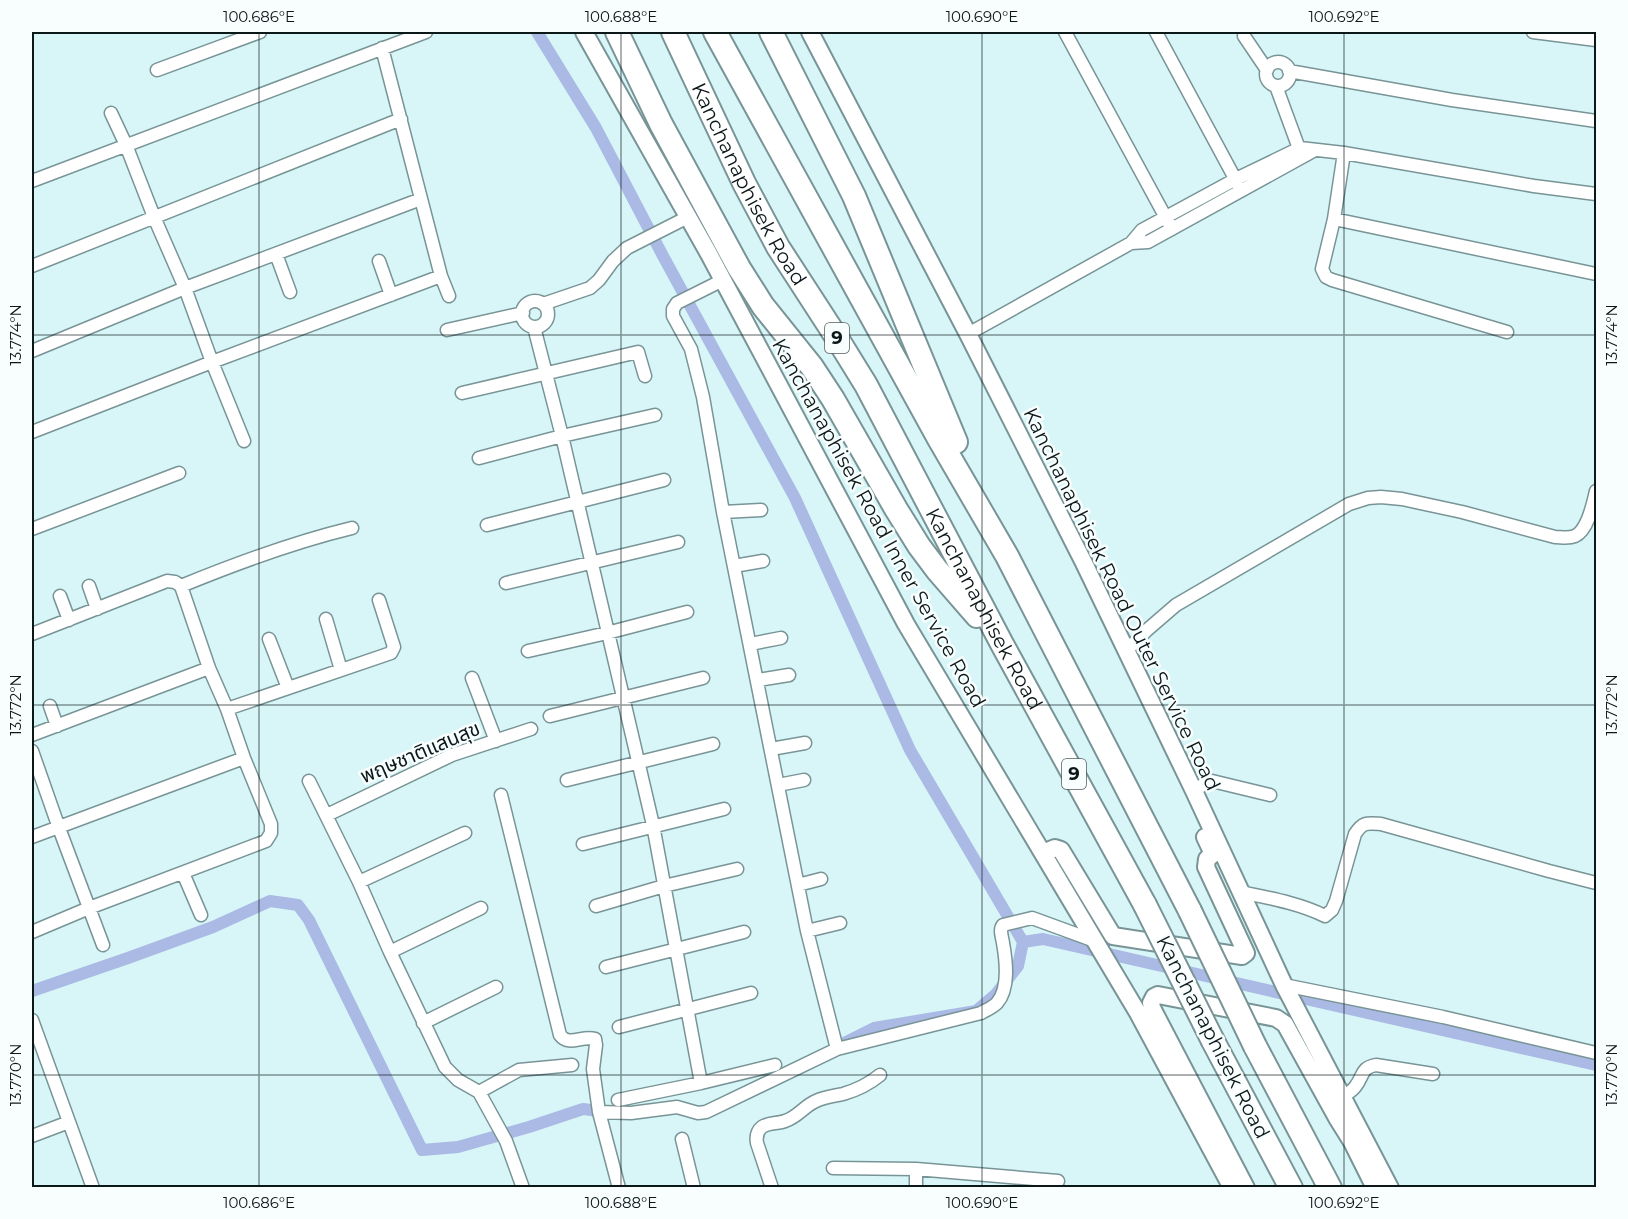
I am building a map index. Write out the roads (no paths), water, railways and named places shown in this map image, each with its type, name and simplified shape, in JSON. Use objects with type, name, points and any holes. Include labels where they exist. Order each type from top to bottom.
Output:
[{"type":"highway","points":[[617,32],[661,124],[745,278],[763,306],[812,367],[833,399],[919,546],[1002,644]]},
{"type":"highway","name":"Kanchanaphisek Road","points":[[673,32],[744,183],[773,238],[866,385],[1002,644],[1145,905],[1213,1041],[1292,1188]]},
{"type":"highway","name":"Kanchanaphisek Road","points":[[715,32],[939,439],[1007,556],[1190,911],[1255,1046],[1330,1188]]},
{"type":"highway","points":[[771,32],[854,196],[952,434],[1007,556]]},
{"type":"main road","name":"Kanchanaphisek Road Inner Service Road","points":[[584,32],[680,220],[723,280],[906,624],[1138,1013],[1232,1188]]},
{"type":"main road","points":[[800,32],[1043,504],[1141,701],[1213,854],[1280,985]]},
{"type":"main road","name":"Kanchanaphisek Road Outer Service Road","points":[[810,32],[968,334],[1127,650],[1194,791],[1280,985],[1390,1188]]},
{"type":"main road","points":[[1043,853],[1055,848],[1061,850],[1113,936],[1242,956],[1246,953],[1206,867],[1206,858],[1213,854]]},
{"type":"main road","points":[[1246,1188],[1152,1008],[1151,1003],[1158,995],[1281,1020],[1352,1142]]},
{"type":"main road","points":[[1298,1020],[1375,1188]]},
{"type":"street","points":[[157,70],[260,32]]},
{"type":"street","points":[[32,182],[426,32]]},
{"type":"street","points":[[1065,32],[1169,223]]},
{"type":"street","points":[[1156,32],[1238,185]]},
{"type":"street","points":[[1533,32],[1596,40]]},
{"type":"street","points":[[1244,36],[1267,69],[1266,78],[1276,86],[1301,153]]},
{"type":"street","points":[[382,48],[448,296]]},
{"type":"street","points":[[1267,69],[1273,64],[1281,63],[1289,71],[1474,103],[1596,121]]},
{"type":"street","points":[[1276,86],[1286,82],[1289,71]]},
{"type":"street","points":[[111,113],[185,288],[244,441]]},
{"type":"street","points":[[32,266],[401,119]]},
{"type":"street","points":[[968,334],[1131,243],[1142,230],[1169,223],[1301,153],[1315,150],[1344,153],[1596,194]]},
{"type":"street","points":[[1344,153],[1334,219],[1322,268],[1326,277],[1507,332]]},
{"type":"street","points":[[32,351],[185,288],[421,199]]},
{"type":"street","points":[[1334,219],[1596,274]]},
{"type":"street","points":[[543,304],[590,288],[613,261],[630,246],[680,220]]},
{"type":"street","points":[[276,254],[290,292]]},
{"type":"street","points":[[379,261],[391,295]]},
{"type":"street","points":[[32,432],[441,276]]},
{"type":"street","points":[[723,280],[677,303],[673,309],[673,316],[691,349],[703,396],[723,512],[807,931],[837,1049]]},
{"type":"street","points":[[530,303],[543,304],[548,310],[547,319],[542,325],[534,327],[527,324],[524,321],[524,308],[530,303]]},
{"type":"street","points":[[447,330],[523,313]]},
{"type":"street","points":[[534,327],[562,436],[653,825],[701,1083]]},
{"type":"street","points":[[462,393],[638,352],[645,376]]},
{"type":"street","points":[[478,458],[655,415]]},
{"type":"street","points":[[32,529],[179,473]]},
{"type":"street","points":[[487,525],[664,480]]},
{"type":"street","points":[[1127,650],[1176,605],[1349,504],[1368,498],[1402,499],[1566,538],[1582,530],[1588,520],[1596,491]]},
{"type":"street","points":[[723,512],[760,510]]},
{"type":"street","points":[[181,586],[230,566],[307,540],[352,528]]},
{"type":"street","points":[[506,583],[678,542]]},
{"type":"street","points":[[734,566],[764,561]]},
{"type":"street","points":[[32,634],[167,581],[181,586],[209,668],[227,708],[244,758],[271,824],[271,833],[266,842],[32,932]]},
{"type":"street","points":[[89,586],[98,609]]},
{"type":"street","points":[[60,596],[69,620]]},
{"type":"street","points":[[227,708],[391,653],[394,647],[379,600]]},
{"type":"street","points":[[528,651],[687,612]]},
{"type":"street","points":[[326,619],[341,670]]},
{"type":"street","points":[[750,644],[781,638]]},
{"type":"street","points":[[269,639],[288,688]]},
{"type":"street","points":[[32,735],[209,668]]},
{"type":"street","points":[[758,680],[789,675]]},
{"type":"street","points":[[472,678],[496,741]]},
{"type":"street","points":[[550,716],[703,678]]},
{"type":"street","points":[[50,706],[57,726]]},
{"type":"street","name":"พฤษชาติแสนสุข","points":[[327,815],[452,755],[531,729]]},
{"type":"street","points":[[771,749],[805,743]]},
{"type":"street","points":[[567,780],[713,744]]},
{"type":"street","points":[[32,751],[103,945]]},
{"type":"street","points":[[32,837],[244,758]]},
{"type":"street","points":[[778,785],[804,780]]},
{"type":"street","points":[[309,781],[446,1067],[458,1080],[478,1092],[506,1142],[523,1188]]},
{"type":"street","points":[[1194,791],[1212,781],[1270,795]]},
{"type":"street","points":[[501,795],[560,1035],[564,1040],[570,1041],[587,1037],[595,1039],[593,1069],[599,1112],[620,1188]]},
{"type":"street","points":[[583,844],[724,809]]},
{"type":"street","points":[[1240,892],[1298,905],[1325,916],[1332,910],[1336,901],[1354,834],[1360,826],[1366,823],[1381,824],[1596,883]]},
{"type":"street","points":[[359,882],[465,833]]},
{"type":"street","points":[[596,906],[664,885],[737,869]]},
{"type":"street","points":[[183,873],[201,915]]},
{"type":"street","points":[[798,885],[821,879]]},
{"type":"street","points":[[390,952],[481,908]]},
{"type":"street","points":[[599,1112],[631,1113],[677,1107],[698,1113],[706,1112],[837,1049],[981,1013],[998,1002],[1004,988],[1004,949],[1000,929],[1008,923],[1032,918],[1095,942]]},
{"type":"street","points":[[807,931],[840,923]]},
{"type":"street","points":[[606,967],[744,932]]},
{"type":"street","points":[[1280,985],[1421,1012],[1596,1053]]},
{"type":"street","points":[[423,1023],[496,987]]},
{"type":"street","points":[[619,1027],[751,993]]},
{"type":"street","points":[[32,1020],[37,1050],[69,1122],[93,1188]]},
{"type":"street","points":[[478,1092],[519,1070],[572,1065]]},
{"type":"street","points":[[618,1100],[775,1065]]},
{"type":"street","points":[[1342,1097],[1354,1088],[1368,1067],[1376,1065],[1433,1074]]},
{"type":"street","points":[[772,1188],[757,1143],[756,1136],[761,1127],[784,1122],[799,1114],[816,1100],[846,1093],[870,1083],[880,1075]]},
{"type":"street","points":[[32,1136],[69,1122]]},
{"type":"street","points":[[682,1139],[693,1188]]},
{"type":"street","points":[[833,1168],[916,1169],[1058,1181]]},
{"type":"street","points":[[916,1169],[916,1188]]},
{"type":"waterway","points":[[537,32],[596,128],[795,498],[910,750],[1023,942]]},
{"type":"waterway","points":[[32,991],[213,927],[270,901],[298,905],[309,920],[422,1150],[458,1147],[583,1109],[607,1112]]},
{"type":"waterway","points":[[838,1046],[874,1028],[976,1011],[996,994],[1018,966],[1023,942],[1043,939],[1596,1065]]}]
